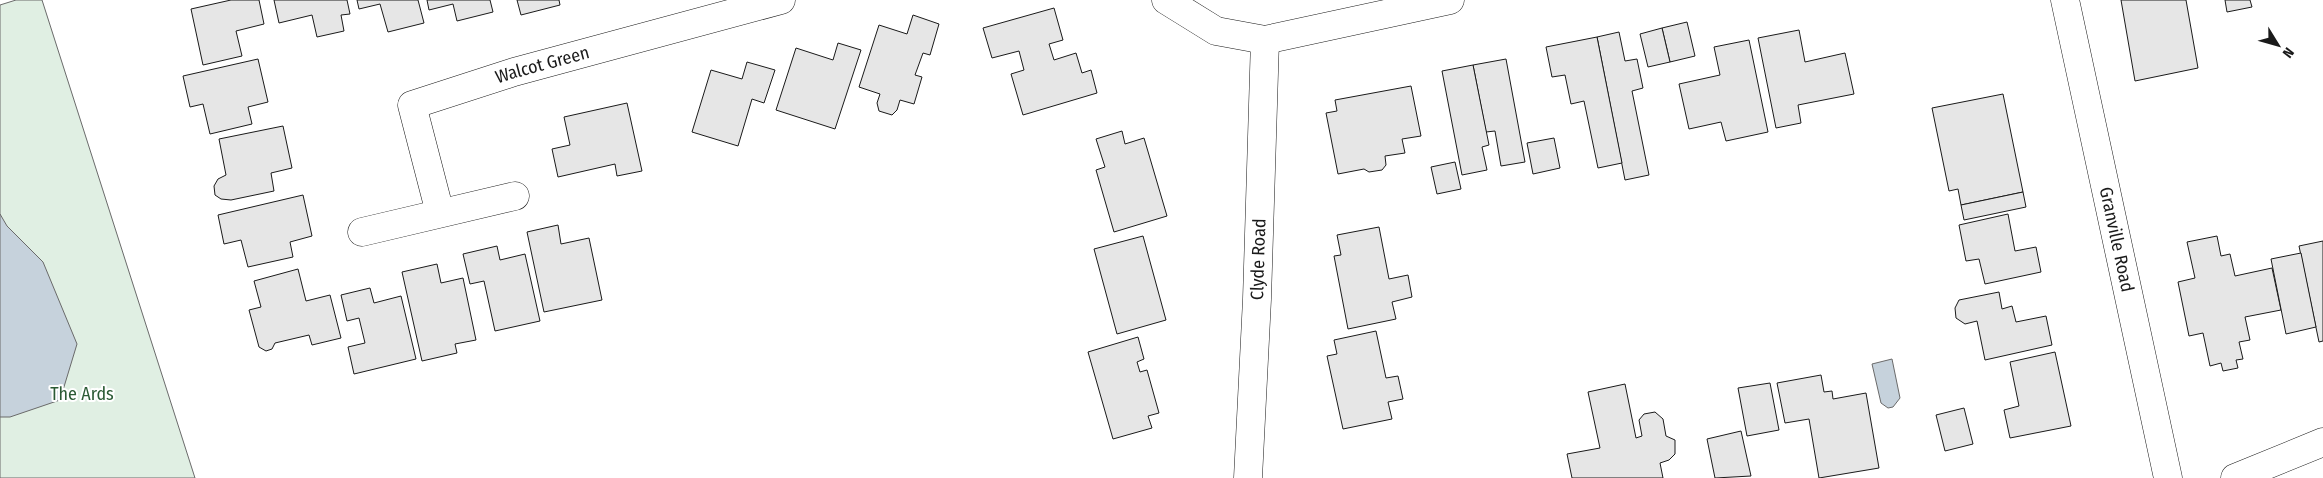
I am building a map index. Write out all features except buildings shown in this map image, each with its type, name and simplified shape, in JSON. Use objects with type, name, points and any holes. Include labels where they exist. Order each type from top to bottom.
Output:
[{"type":"street","name":"Walcot Green","points":[[440,214],[412,105],[514,72],[781,0]]},
{"type":"street","points":[[1166,0],[1216,31],[1265,40],[1450,0]]},
{"type":"street","name":"Granville Road","points":[[2065,0],[2168,478]]},
{"type":"street","name":"Clyde Road","points":[[1248,478],[1257,299],[1265,40]]},
{"type":"street","points":[[362,232],[515,196]]},
{"type":"street","points":[[2236,478],[2323,442]]},
{"type":"green space","name":"The Ards","points":[[16,0],[42,0],[195,478],[0,478],[0,5]]},
{"type":"shaded area","points":[[0,214],[7,226],[43,262],[77,344],[60,400],[10,417],[0,417]]},
{"type":"shaded area","points":[[1892,359],[1900,398],[1893,407],[1888,408],[1881,403],[1872,364]]}]
